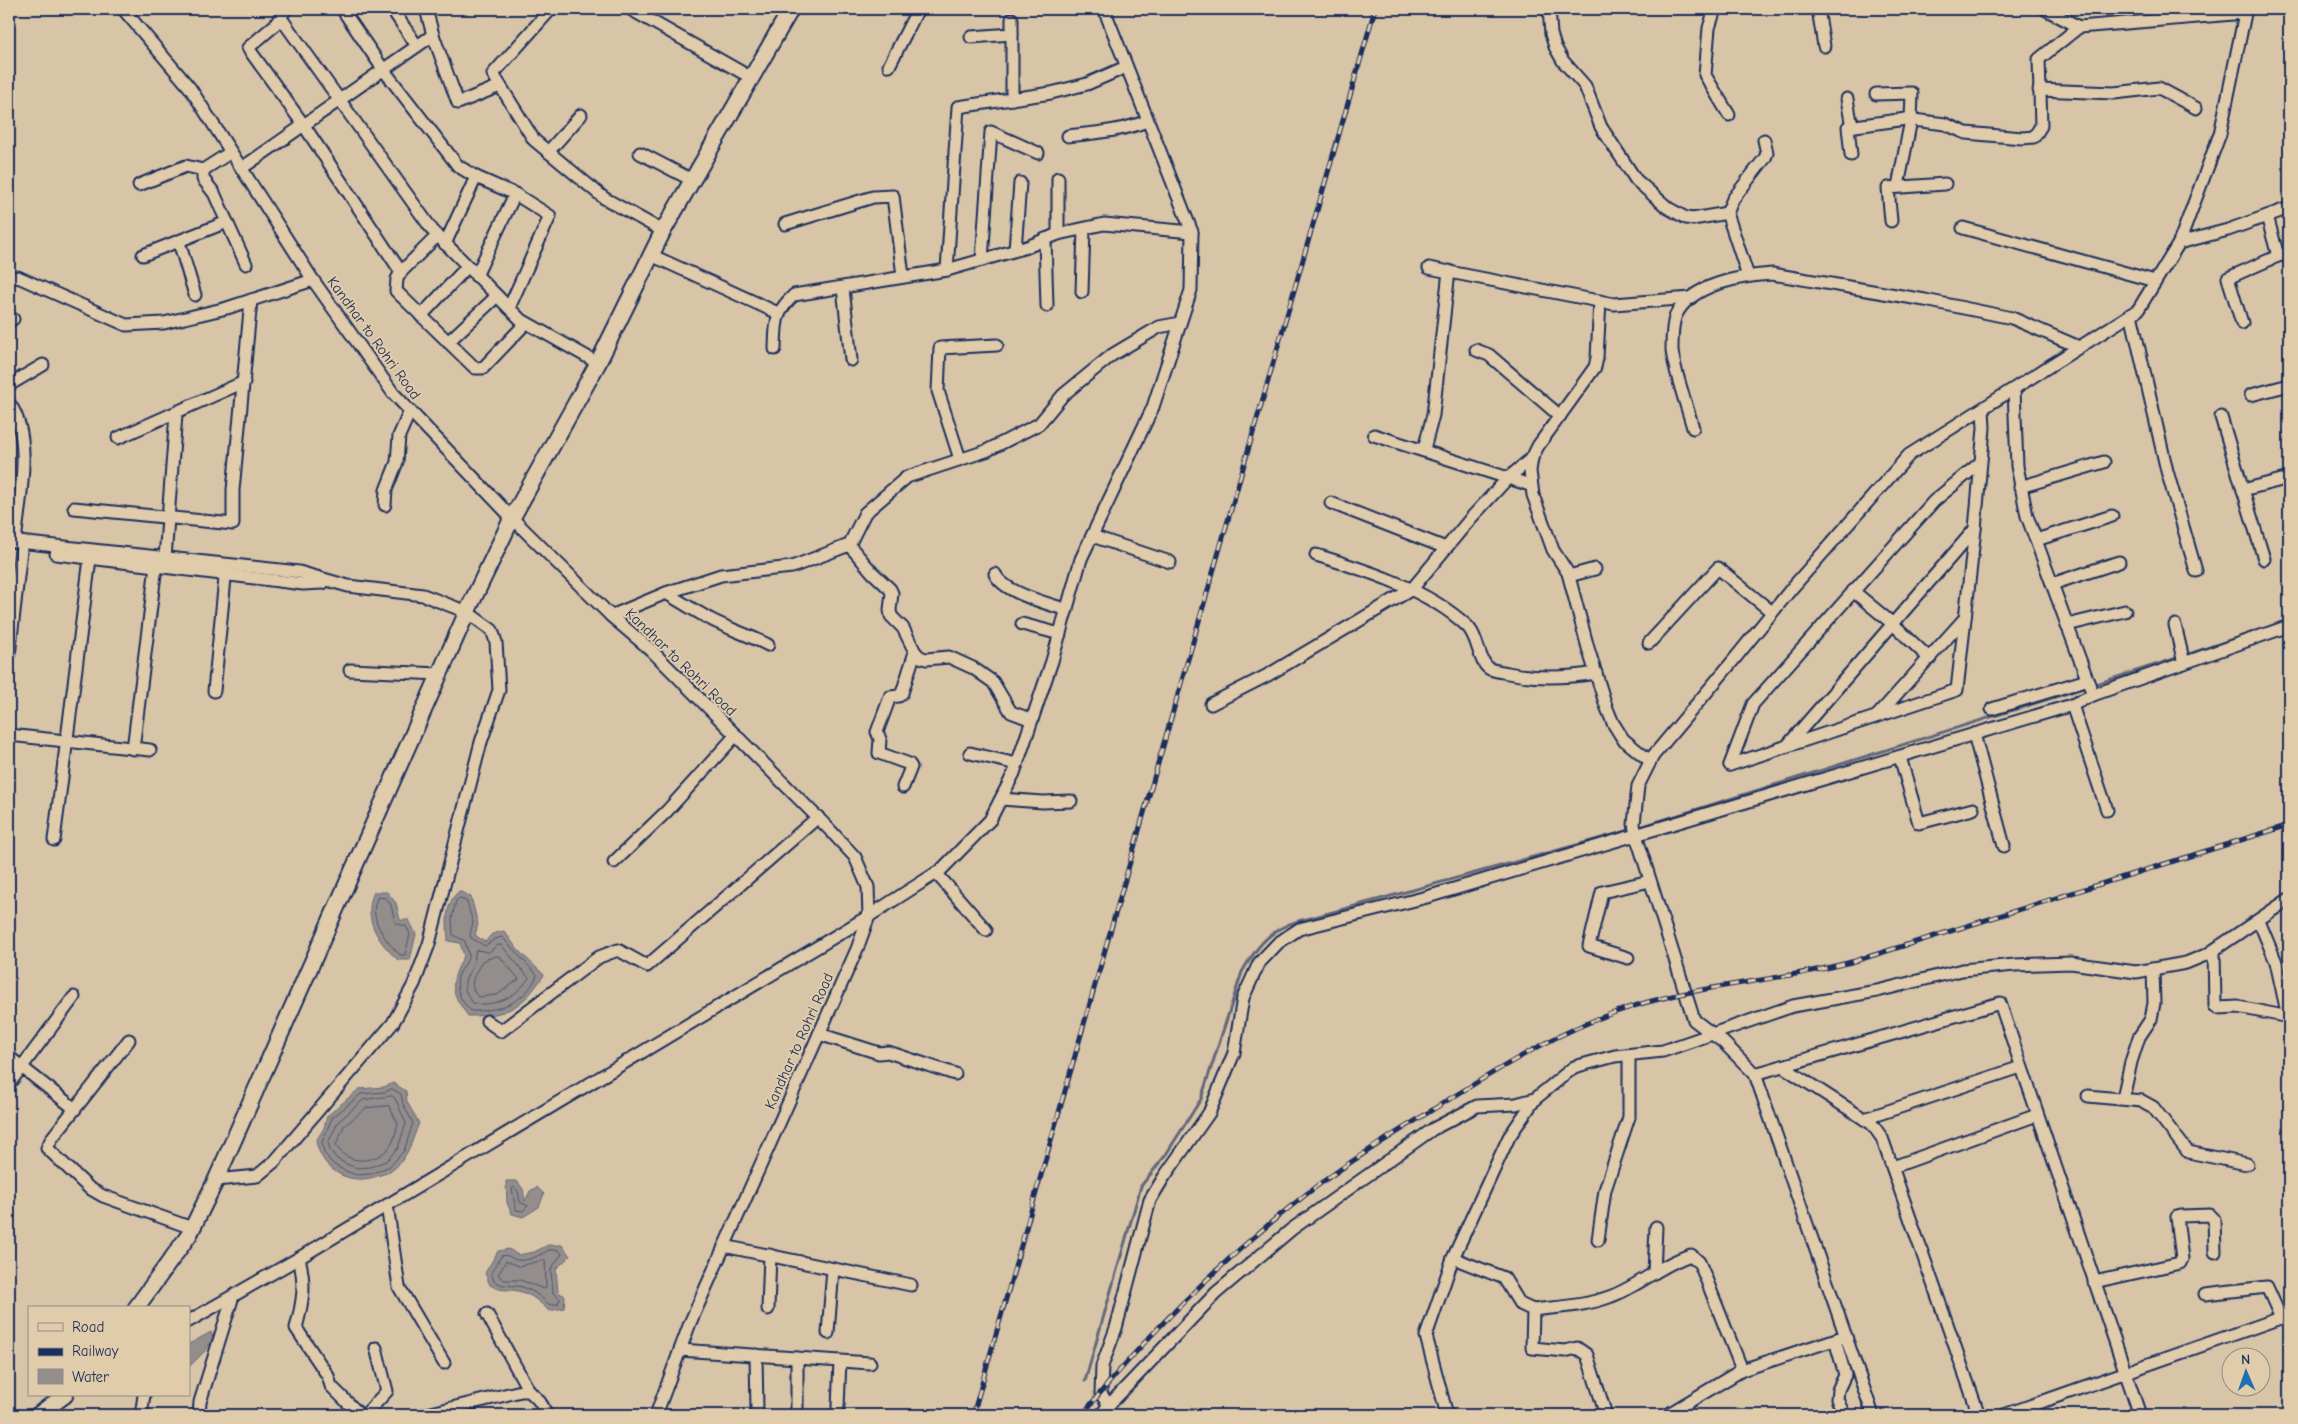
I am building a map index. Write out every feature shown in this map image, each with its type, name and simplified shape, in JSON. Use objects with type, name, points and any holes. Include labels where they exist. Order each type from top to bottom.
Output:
[{"type":"main road","points":[[137,1306],[192,1228],[216,1180],[467,612],[512,518],[598,363],[663,231],[750,77],[791,9]]},
{"type":"main road","points":[[38,1415],[64,1396]]},
{"type":"street","points":[[342,9],[383,69],[458,166],[476,177],[515,194],[550,216],[508,308]]},
{"type":"street","points":[[392,9],[417,46]]},
{"type":"street","points":[[426,9],[433,35],[458,103],[500,86]]},
{"type":"street","points":[[551,9],[493,74],[534,140],[604,198],[663,231]]},
{"type":"street","points":[[630,9],[646,13],[750,77]]},
{"type":"street","points":[[890,66],[918,9]]},
{"type":"street","points":[[190,1320],[299,1258],[869,916],[936,873],[990,820],[1017,764],[1060,634],[1081,559],[1153,408],[1191,290],[1192,232],[1104,9]]},
{"type":"street","points":[[1549,9],[1551,34],[1555,46],[1563,61],[1585,86],[1601,126],[1636,180],[1668,208],[1686,218],[1693,219],[1727,213]]},
{"type":"street","points":[[1715,9],[1709,28],[1705,75],[1729,115]]},
{"type":"street","points":[[1818,9],[1824,46]]},
{"type":"street","points":[[2045,9],[2079,27]]},
{"type":"street","name":"Kandhar to Rohri Road","points":[[128,10],[190,88],[313,280],[393,394],[512,518],[611,616],[651,650],[818,817],[855,858],[868,887],[869,916],[857,950],[724,1246],[680,1350],[656,1415]]},
{"type":"street","points":[[1851,155],[1848,127],[1896,120],[1945,124],[1966,133],[2022,138],[2034,137],[2041,126],[2039,59],[2079,27],[2245,11],[2220,134],[2179,243],[2138,310],[1909,455],[1772,612],[1650,761],[1638,786],[1635,830],[1694,1020],[1755,1074],[1840,1338],[1873,1415]]},
{"type":"street","points":[[401,272],[303,124],[248,48],[284,14],[338,99],[441,240],[508,308],[526,323],[598,363]]},
{"type":"street","points":[[1012,19],[1012,99]]},
{"type":"street","points":[[971,37],[1012,34]]},
{"type":"street","points":[[242,168],[338,99],[433,35]]},
{"type":"street","points":[[947,270],[958,107],[1012,99],[1087,84],[1126,67]]},
{"type":"street","points":[[2039,90],[2114,93],[2159,88],[2196,108]]},
{"type":"street","points":[[1876,94],[1912,93],[1911,120],[1898,186]]},
{"type":"street","points":[[1847,100],[1852,127]]},
{"type":"street","points":[[548,152],[581,115]]},
{"type":"street","points":[[1068,136],[1134,126],[1147,121]]},
{"type":"street","points":[[982,260],[992,132],[1038,153]]},
{"type":"street","points":[[1748,276],[1727,213],[1733,199],[1765,158],[1767,153],[1764,140]]},
{"type":"street","points":[[139,184],[186,166],[203,170],[231,152]]},
{"type":"street","points":[[640,153],[692,180]]},
{"type":"street","points":[[203,170],[203,179],[214,193],[246,264]]},
{"type":"street","points":[[476,177],[441,240],[401,272],[397,279],[396,292],[475,368],[479,369],[483,368],[526,323]]},
{"type":"street","points":[[1058,178],[1058,234]]},
{"type":"street","points":[[1015,250],[1020,183]]},
{"type":"street","points":[[1891,222],[1888,188],[1946,184]]},
{"type":"street","points":[[476,276],[515,194]]},
{"type":"street","points":[[784,224],[873,197],[893,196],[903,276]]},
{"type":"street","points":[[2179,243],[2289,208]]},
{"type":"street","points":[[2242,323],[2228,278],[2283,254],[2267,216]]},
{"type":"street","points":[[143,255],[227,222]]},
{"type":"street","points":[[775,349],[778,313],[794,295],[947,270],[1015,250],[1058,234],[1104,224],[1192,232]]},
{"type":"street","points":[[1082,292],[1084,228]]},
{"type":"street","points":[[1962,228],[2155,281]]},
{"type":"street","points":[[1045,239],[1047,306]]},
{"type":"street","points":[[179,242],[195,294]]},
{"type":"street","points":[[651,255],[778,313]]},
{"type":"street","points":[[422,316],[467,267]]},
{"type":"street","points":[[1429,268],[1614,304],[1691,298]]},
{"type":"street","points":[[1424,449],[1433,415],[1449,271]]},
{"type":"street","points":[[1693,428],[1672,350],[1674,322],[1677,314],[1691,298],[1709,288],[1748,276],[1772,274],[1925,300],[2012,318],[2079,347]]},
{"type":"street","points":[[9,279],[18,277],[126,325],[164,323],[226,308],[313,280]]},
{"type":"street","points":[[844,288],[851,360]]},
{"type":"street","points":[[448,342],[497,296]]},
{"type":"street","points":[[74,508],[233,524],[233,490],[251,300]]},
{"type":"street","points":[[1211,704],[1268,675],[1412,589],[1508,478],[1532,458],[1595,367],[1600,301]]},
{"type":"street","points":[[2131,314],[2167,471],[2196,571]]},
{"type":"street","points":[[611,616],[666,593],[722,575],[792,567],[849,545],[865,513],[907,477],[986,451],[1039,424],[1063,395],[1112,355],[1159,327],[1180,323]]},
{"type":"street","points":[[960,459],[938,391],[940,348],[997,345]]},
{"type":"street","points":[[1476,350],[1489,355],[1560,416]]},
{"type":"street","points":[[9,385],[43,365]]},
{"type":"street","points":[[118,438],[176,414],[244,382]]},
{"type":"street","points":[[2252,395],[2289,385]]},
{"type":"street","points":[[2014,389],[2016,454],[2020,487],[2036,540],[2090,687]]},
{"type":"street","points":[[9,403],[17,414],[22,433],[22,461],[13,545],[9,656]]},
{"type":"street","points":[[1980,463],[1934,501],[1753,704],[1730,766],[1956,690],[1975,529],[1984,428],[1983,409]]},
{"type":"street","points":[[385,505],[386,490],[398,462],[398,436],[410,411]]},
{"type":"street","points":[[133,749],[159,560],[168,517],[176,414]]},
{"type":"street","points":[[2221,416],[2264,559]]},
{"type":"street","points":[[1374,435],[1424,449],[1530,485]]},
{"type":"street","points":[[1532,458],[1530,485],[1553,550],[1569,576],[1596,673],[1613,723],[1628,743],[1650,761]]},
{"type":"street","points":[[2020,487],[2104,462]]},
{"type":"street","points":[[2243,490],[2289,478]]},
{"type":"street","points":[[1331,503],[1446,548]]},
{"type":"street","points":[[2036,540],[2112,516]]},
{"type":"street","points":[[1786,747],[1975,529]]},
{"type":"street","points":[[1092,536],[1170,562]]},
{"type":"street","points":[[13,545],[159,560],[225,569],[299,572],[332,582],[423,595],[467,612],[492,630],[496,642],[499,690],[482,742],[429,944],[414,984],[393,1023],[275,1162],[257,1176],[216,1180]]},
{"type":"street","points":[[849,545],[872,572],[890,589],[892,593],[891,616],[903,628],[914,652],[920,658],[949,658],[973,668],[993,682],[1011,712],[1032,720]]},
{"type":"street","points":[[54,840],[90,554]]},
{"type":"street","points":[[1316,555],[1357,567],[1412,589],[1461,620],[1473,632],[1484,664],[1490,669],[1527,676],[1566,678],[1596,673]]},
{"type":"street","points":[[2052,584],[2118,562]]},
{"type":"street","points":[[1649,643],[1718,568],[1772,612]]},
{"type":"street","points":[[214,691],[225,569]]},
{"type":"street","points":[[1569,576],[1595,569]]},
{"type":"street","points":[[995,574],[998,580],[1018,592],[1067,610]]},
{"type":"street","points":[[1853,591],[1893,624],[1930,659]]},
{"type":"street","points":[[666,593],[710,619],[768,645]]},
{"type":"street","points":[[2068,625],[2125,611]]},
{"type":"street","points":[[1876,717],[1965,618]]},
{"type":"street","points":[[1022,624],[1060,634]]},
{"type":"street","points":[[2175,625],[2183,659]]},
{"type":"street","points":[[1992,709],[2090,687],[2289,626]]},
{"type":"street","points":[[903,787],[911,767],[909,764],[879,753],[880,739],[878,732],[890,697],[898,696],[902,693],[914,652]]},
{"type":"street","points":[[350,670],[440,674]]},
{"type":"street","points":[[1109,1405],[1101,1394],[1102,1366],[1116,1328],[1150,1200],[1164,1177],[1210,1113],[1234,1053],[1244,998],[1259,963],[1278,943],[1299,929],[1427,897],[1635,830],[1900,757],[2072,705],[2090,687]]},
{"type":"street","points":[[2072,705],[2107,810]]},
{"type":"street","points":[[1974,734],[2004,846]]},
{"type":"street","points":[[9,735],[150,750]]},
{"type":"street","points":[[614,862],[667,811],[736,735]]},
{"type":"street","points":[[970,753],[1017,764]]},
{"type":"street","points":[[1900,757],[1919,823],[1973,809]]},
{"type":"street","points":[[1001,799],[1043,802],[1072,801]]},
{"type":"street","points":[[487,1021],[500,1031],[599,957],[618,950],[647,966],[818,817]]},
{"type":"street","points":[[936,873],[986,930]]},
{"type":"street","points":[[1628,958],[1589,946],[1602,892],[1650,881]]},
{"type":"street","points":[[1447,1415],[1426,1336],[1453,1258],[1509,1137],[1536,1099],[1574,1068],[1615,1056],[1663,1051],[1793,1006],[1877,991],[1962,970],[2015,965],[2071,963],[2136,972],[2186,963],[2214,950],[2287,902]]},
{"type":"street","points":[[2214,950],[2215,1006],[2218,1008],[2238,1007],[2289,1017],[2276,962],[2259,921]]},
{"type":"street","points":[[2123,1098],[2137,1046],[2151,1019],[2154,1003],[2153,969]]},
{"type":"street","points":[[9,1084],[74,997]]},
{"type":"street","points":[[1755,1074],[2000,1003],[2140,1415]]},
{"type":"street","points":[[819,1034],[879,1053],[888,1052],[955,1074]]},
{"type":"street","points":[[129,1040],[46,1148],[89,1188],[103,1196],[192,1228]]},
{"type":"street","points":[[1598,1240],[1605,1190],[1629,1118],[1630,1055]]},
{"type":"street","points":[[9,1057],[75,1109]]},
{"type":"street","points":[[1782,1066],[1872,1124],[1882,1138],[1979,1415]]},
{"type":"street","points":[[1864,1119],[2021,1067]]},
{"type":"street","points":[[2088,1096],[2142,1101],[2153,1108],[2188,1152],[2247,1164]]},
{"type":"street","points":[[1100,1415],[1216,1293],[1292,1229],[1433,1129],[1477,1106],[1516,1104],[1536,1099]]},
{"type":"street","points":[[1893,1167],[2037,1115]]},
{"type":"street","points":[[387,1205],[399,1287],[444,1363]]},
{"type":"street","points":[[2094,1282],[2180,1263],[2182,1259],[2177,1217],[2181,1216],[2210,1215],[2214,1219],[2215,1252]]},
{"type":"street","points":[[1654,1272],[1656,1227]]},
{"type":"street","points":[[724,1246],[911,1285]]},
{"type":"street","points":[[768,1309],[770,1255]]},
{"type":"street","points":[[1453,1258],[1504,1278],[1520,1304],[1533,1310],[1589,1303],[1610,1297],[1677,1259],[1691,1255],[1699,1262],[1742,1370]]},
{"type":"street","points":[[299,1258],[305,1280],[303,1304],[296,1328],[328,1376],[331,1386],[360,1415]]},
{"type":"street","points":[[828,1333],[833,1269]]},
{"type":"street","points":[[2004,1415],[2285,1317],[2267,1287],[2205,1294]]},
{"type":"street","points":[[198,1415],[200,1402],[233,1296]]},
{"type":"street","points":[[1533,1310],[1532,1348],[1565,1350],[1577,1348],[1583,1351],[1606,1415]]},
{"type":"street","points":[[488,1314],[529,1391],[544,1406],[546,1415]]},
{"type":"street","points":[[1667,1415],[1742,1370],[1840,1338]]},
{"type":"street","points":[[1840,1338],[1845,1375],[1838,1390],[1837,1399],[1844,1415]]},
{"type":"street","points":[[365,1415],[387,1391],[376,1348]]},
{"type":"street","points":[[680,1350],[870,1363]]},
{"type":"street","points":[[756,1355],[756,1412]]},
{"type":"street","points":[[797,1358],[797,1410]]},
{"type":"street","points":[[838,1406],[840,1361]]},
{"type":"street","points":[[423,1415],[521,1391],[529,1391]]},
{"type":"street","points":[[142,1408],[144,1396]]},
{"type":"water","points":[[459,891],[471,897],[478,924],[475,935],[485,942],[492,934],[504,931],[518,950],[544,975],[521,1002],[504,1012],[482,1016],[468,1016],[455,994],[454,981],[464,956],[460,943],[448,941],[447,921],[451,902]]},
{"type":"water","points":[[374,892],[387,892],[396,903],[400,920],[409,920],[416,934],[410,960],[398,960],[378,937],[371,920],[370,911]]},
{"type":"water","points":[[393,1083],[406,1091],[407,1102],[419,1123],[407,1153],[394,1169],[369,1178],[349,1178],[331,1169],[319,1152],[316,1141],[324,1128],[327,1116],[359,1089],[384,1087]]},
{"type":"water","points":[[506,1181],[517,1181],[523,1189],[525,1201],[530,1191],[537,1187],[544,1194],[539,1207],[523,1217],[512,1214],[507,1203]]},
{"type":"water","points":[[548,1245],[562,1245],[570,1256],[556,1269],[558,1292],[565,1296],[564,1308],[549,1311],[527,1294],[514,1290],[502,1290],[490,1285],[485,1273],[498,1251],[509,1249],[518,1255],[534,1252]]},
{"type":"water","points":[[211,1332],[213,1338],[207,1349],[190,1366],[190,1343]]},
{"type":"waterway","points":[[2186,655],[2289,620]]},
{"type":"waterway","points":[[2093,685],[2180,657]]},
{"type":"waterway","points":[[1637,828],[2087,687]]},
{"type":"waterway","points":[[1085,1381],[1141,1186],[1165,1156],[1201,1099],[1242,972],[1262,943],[1278,930],[1298,921],[1631,830]]},
{"type":"railway","points":[[973,1415],[1375,9]]},
{"type":"railway","points":[[1082,1415],[1162,1324],[1220,1267],[1281,1214],[1329,1177],[1380,1143],[1489,1075],[1551,1040],[1594,1020],[1645,1003],[1675,995],[1795,974],[1855,961],[2289,825]]}]
